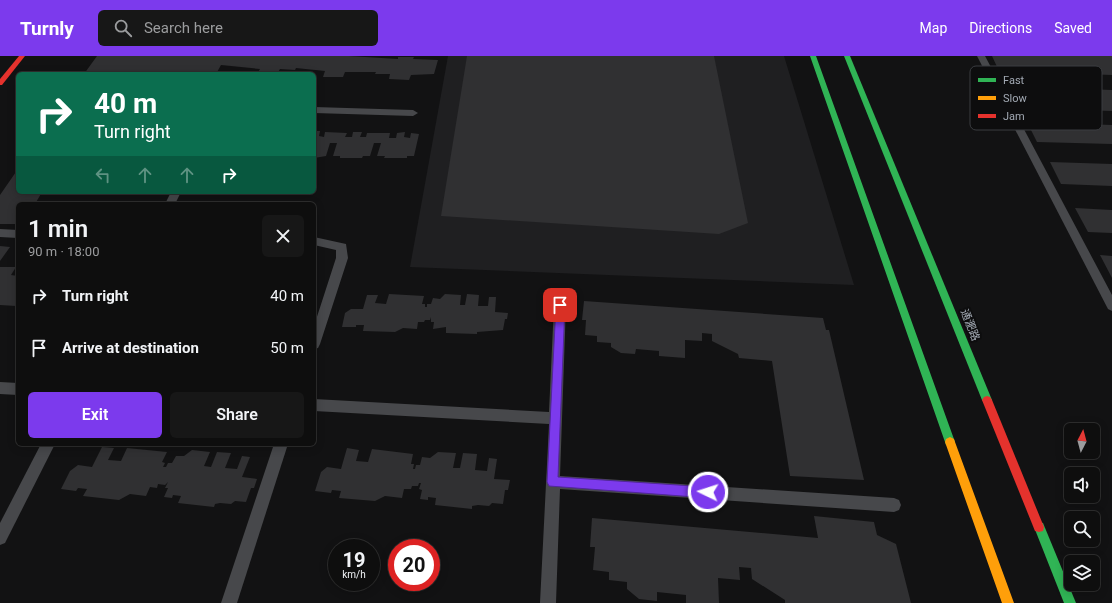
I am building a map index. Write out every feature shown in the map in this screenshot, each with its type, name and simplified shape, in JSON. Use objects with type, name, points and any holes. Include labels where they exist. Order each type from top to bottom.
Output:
[{"type":"main road","points":[[0,84],[22,56]]},
{"type":"main road","points":[[813,56],[1008,603]]},
{"type":"main road","name":"通淝路","points":[[847,56],[1070,603]]},
{"type":"lane","points":[[981,56],[986,66]]},
{"type":"lane","points":[[316,110],[413,113]]},
{"type":"lane","points":[[1020,130],[1112,306]]},
{"type":"lane","points":[[0,233],[16,234]]},
{"type":"lane","points":[[316,241],[342,247],[342,258],[316,338]]},
{"type":"lane","points":[[548,603],[560,305]]},
{"type":"lane","points":[[0,388],[16,389]]},
{"type":"lane","points":[[316,405],[556,418]]},
{"type":"lane","points":[[0,538],[47,446]]},
{"type":"lane","points":[[229,603],[280,446]]},
{"type":"lane","points":[[553,482],[894,505]]},
{"type":"shaded area","points":[[448,56],[784,56],[854,285],[410,267]]},
{"type":"building","points":[[97,56],[349,56],[398,59],[398,57],[414,57],[413,59],[438,60],[434,74],[411,75],[409,80],[389,79],[390,74],[375,74],[376,72],[345,72],[343,77],[323,77],[325,71],[296,68],[295,70],[280,69],[278,72],[258,72],[260,69],[221,65],[217,72],[85,72]]},
{"type":"building","points":[[467,56],[714,56],[748,223],[719,234],[441,216]]},
{"type":"building","points":[[992,56],[1112,56],[1112,75],[1102,75],[1102,66],[997,66]]},
{"type":"building","points":[[1102,90],[1112,90],[1112,111],[1102,111]]},
{"type":"building","points":[[1102,125],[1112,125],[1112,144],[1037,142],[1031,130],[1102,130]]},
{"type":"building","points":[[316,131],[320,131],[319,136],[324,137],[325,132],[347,133],[345,137],[352,137],[353,132],[362,132],[360,137],[366,137],[367,133],[390,133],[389,138],[396,138],[397,133],[405,132],[404,137],[410,138],[411,133],[419,134],[414,156],[407,156],[407,158],[384,158],[385,156],[377,156],[381,143],[374,143],[370,156],[363,156],[362,158],[340,158],[340,156],[333,156],[337,143],[330,143],[326,156],[316,158]]},
{"type":"building","points":[[1050,162],[1112,164],[1112,186],[1061,184]]},
{"type":"building","points":[[16,172],[16,194],[41,194],[36,202],[16,202],[16,224],[0,224],[0,195]]},
{"type":"building","points":[[1075,208],[1112,210],[1112,233],[1088,232]]},
{"type":"building","points":[[0,246],[10,247],[0,261]]},
{"type":"building","points":[[1100,255],[1112,256],[1112,278]]},
{"type":"building","points":[[0,267],[16,267],[11,275],[16,276],[16,306],[0,305]]},
{"type":"building","points":[[389,294],[424,296],[422,304],[425,304],[425,307],[427,307],[427,304],[431,304],[433,298],[440,299],[445,294],[461,295],[460,305],[465,305],[467,294],[479,295],[478,306],[488,306],[489,297],[496,297],[495,312],[508,313],[507,319],[505,319],[503,330],[477,332],[477,334],[446,333],[446,327],[433,329],[434,322],[431,322],[431,317],[430,320],[418,322],[417,329],[403,328],[395,332],[363,331],[364,325],[356,325],[356,327],[342,327],[345,313],[351,309],[363,309],[367,295],[378,295],[375,303],[386,304]]},
{"type":"building","points":[[584,301],[823,318],[826,330],[829,330],[864,480],[790,476],[772,361],[739,358],[738,354],[712,341],[712,334],[702,333],[702,341],[685,340],[685,358],[659,356],[659,351],[636,349],[635,354],[621,353],[611,347],[611,343],[597,342],[597,336],[585,335],[586,320],[582,320]]},
{"type":"building","points":[[102,447],[114,448],[108,460],[121,461],[127,448],[167,452],[162,462],[165,463],[163,467],[166,467],[168,463],[172,463],[176,456],[184,456],[192,450],[210,452],[204,466],[211,467],[217,452],[231,453],[225,468],[237,469],[242,456],[250,457],[242,477],[257,479],[254,488],[251,488],[246,502],[235,501],[231,504],[220,503],[215,504],[214,507],[178,503],[181,496],[173,495],[172,498],[164,497],[168,488],[165,488],[168,482],[165,485],[158,484],[157,488],[150,487],[146,496],[130,494],[119,500],[83,496],[87,489],[78,488],[76,491],[61,489],[70,471],[78,465],[92,467]]},
{"type":"building","points":[[347,448],[359,450],[356,461],[368,462],[372,449],[413,454],[411,464],[414,464],[413,469],[415,469],[416,465],[420,465],[422,457],[430,458],[438,452],[456,453],[453,468],[460,468],[463,453],[477,454],[475,470],[487,471],[489,458],[497,459],[494,479],[510,480],[508,490],[505,490],[503,504],[492,503],[489,506],[478,505],[472,506],[472,509],[435,505],[436,498],[428,497],[428,500],[420,499],[422,490],[419,489],[421,483],[419,483],[418,486],[412,486],[411,489],[404,489],[402,498],[385,496],[375,501],[339,498],[341,491],[332,490],[331,493],[315,491],[321,472],[327,467],[341,469]]},
{"type":"building","points":[[814,516],[874,522],[877,535],[896,544],[911,603],[785,603],[785,600],[752,579],[751,568],[739,567],[740,580],[718,578],[719,603],[686,603],[686,595],[657,592],[657,601],[639,599],[627,589],[627,582],[609,580],[609,572],[593,570],[595,547],[590,547],[592,518],[818,538]]},
{"type":"traffic: fast","points":[[813,56],[950,442]]},
{"type":"traffic: fast","points":[[847,56],[987,400]]},
{"type":"traffic: fast","points":[[1039,527],[1070,603]]},
{"type":"traffic: slow","points":[[950,442],[1008,603]]},
{"type":"traffic: jam","points":[[0,83],[22,56]]},
{"type":"traffic: jam","points":[[987,400],[1039,527]]},
{"type":"route","points":[[560,305],[553,482],[708,492]]}]
